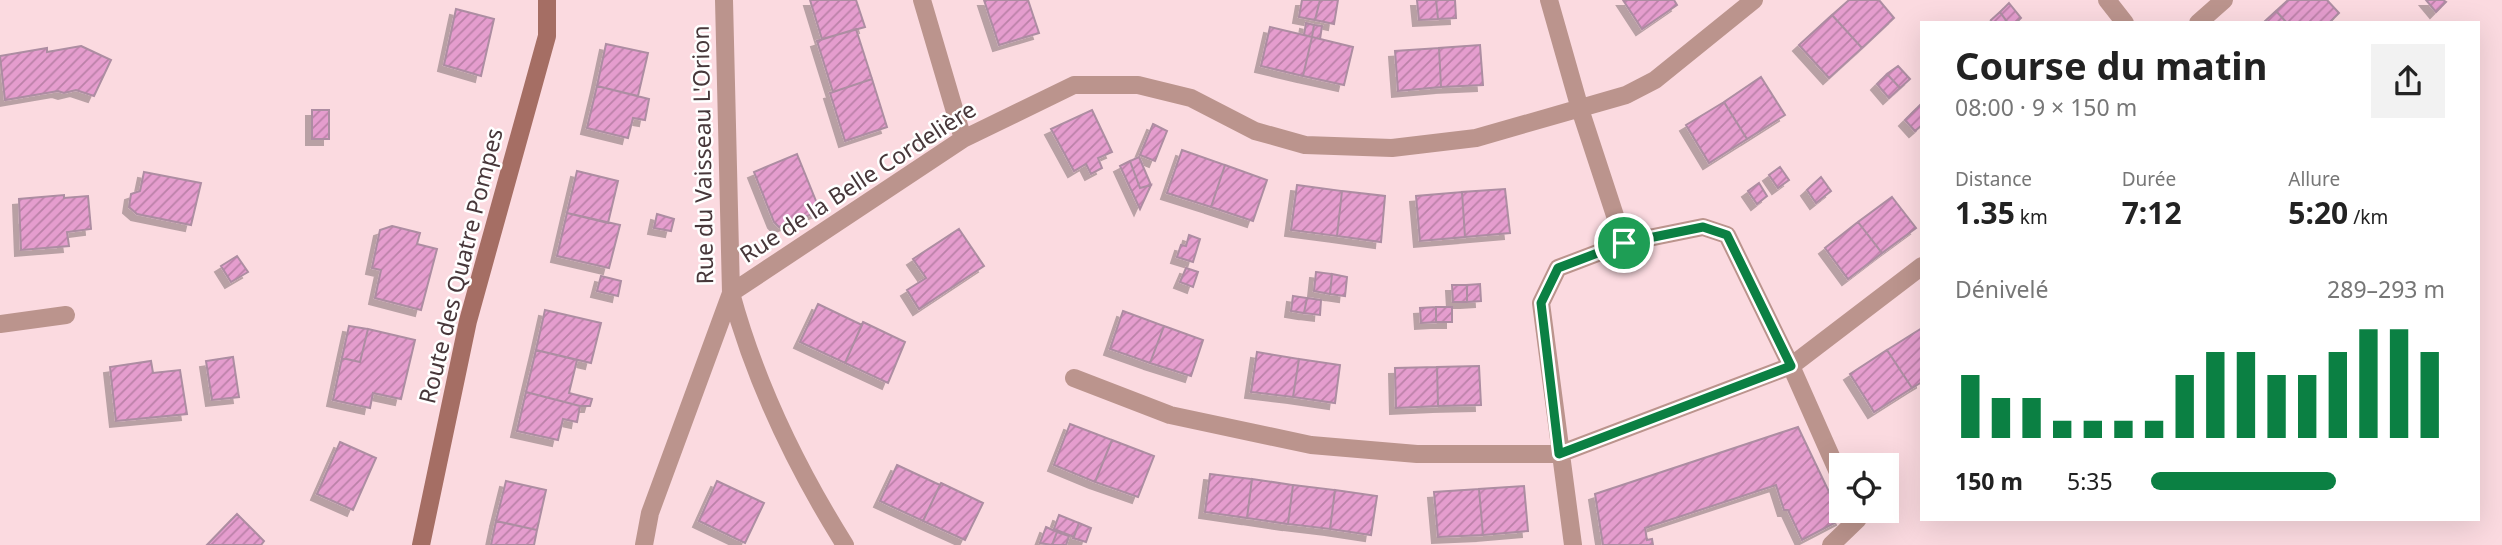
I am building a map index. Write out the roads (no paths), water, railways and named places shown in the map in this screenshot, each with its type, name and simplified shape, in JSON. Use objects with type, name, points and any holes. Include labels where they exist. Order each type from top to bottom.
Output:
[{"type":"street","name":"Route des Quatre Pompes","points":[[421,545],[468,321],[547,36],[547,0]]},
{"type":"street","name":"Rue du Vaisseau L'Orion","points":[[645,545],[650,513],[731,293],[724,0]]},
{"type":"street","points":[[922,0],[963,139]]},
{"type":"street","points":[[1549,0],[1580,109],[1624,243]]},
{"type":"street","name":"Rue de la Belle Cordelière","points":[[731,293],[963,139],[1074,85],[1138,85],[1191,98],[1255,131],[1305,145],[1392,148],[1476,138],[1626,95],[1655,80],[1754,0]]},
{"type":"street","points":[[2107,0],[2123,21]]},
{"type":"street","points":[[2200,21],[2224,0]]},
{"type":"street","points":[[1573,545],[1541,303],[1558,268],[1624,243],[1703,227],[1727,235],[1791,366],[1829,453]]},
{"type":"street","points":[[1074,378],[1170,415],[1311,444],[1418,454],[1559,454],[1791,366],[1920,268]]},
{"type":"street","points":[[731,293],[748,354],[822,509],[845,545]]},
{"type":"street","points":[[0,324],[66,315]]},
{"type":"street","points":[[1831,545],[1850,523]]}]
